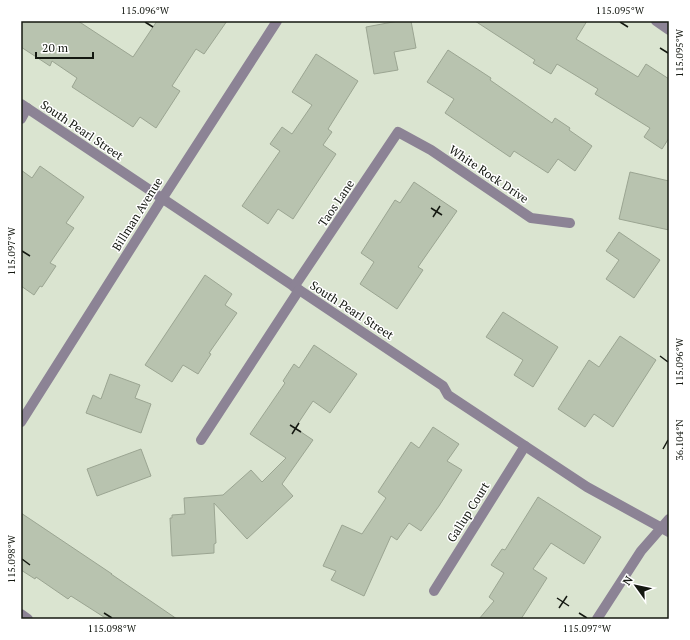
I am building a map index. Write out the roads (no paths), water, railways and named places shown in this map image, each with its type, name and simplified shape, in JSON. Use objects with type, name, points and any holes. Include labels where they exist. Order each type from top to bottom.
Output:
[{"type":"street","name":"Billman Avenue","points":[[21,422],[277,21]]},
{"type":"street","points":[[656,21],[669,30]]},
{"type":"street","name":"South Pearl Street","points":[[24,106],[444,386],[448,395],[525,446],[587,487],[665,530]]},
{"type":"street","points":[[21,119],[24,106]]},
{"type":"street","name":"White Rock Drive","points":[[398,132],[431,150],[531,218],[570,223]]},
{"type":"street","name":"Taos Lane","points":[[201,440],[398,132]]},
{"type":"street","name":"Gallup Court","points":[[434,591],[525,446]]},
{"type":"street","points":[[597,619],[641,551],[665,530],[669,519]]},
{"type":"street","points":[[21,614],[28,619]]}]
